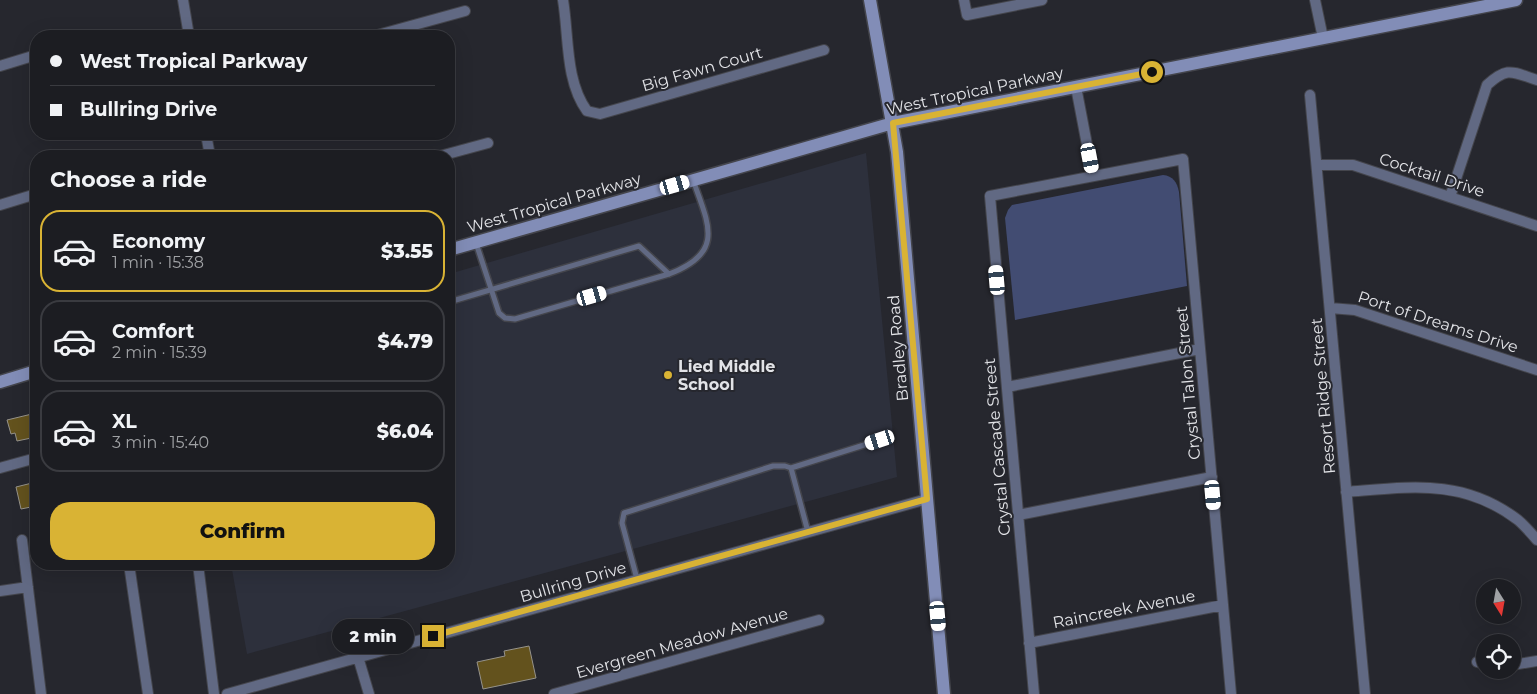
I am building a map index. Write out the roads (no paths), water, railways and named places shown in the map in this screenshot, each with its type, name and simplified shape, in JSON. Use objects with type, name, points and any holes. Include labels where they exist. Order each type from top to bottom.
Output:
[{"type":"main road","name":"Bradley Road","points":[[870,0],[893,123],[944,694]]},
{"type":"main road","name":"West Tropical Parkway","points":[[455,248],[893,123],[1516,0]]},
{"type":"main road","points":[[0,382],[30,373]]},
{"type":"street","points":[[183,0],[188,30]]},
{"type":"street","name":"Big Fawn Court","points":[[563,0],[574,87],[587,112],[600,114],[613,111],[824,50]]},
{"type":"street","points":[[964,0],[967,15],[1042,0]]},
{"type":"street","points":[[1315,0],[1323,38]]},
{"type":"street","points":[[396,30],[465,11]]},
{"type":"street","points":[[0,66],[30,57]]},
{"type":"street","points":[[1450,197],[1487,85],[1499,74],[1512,72],[1537,80]]},
{"type":"street","points":[[1076,87],[1093,176]]},
{"type":"street","name":"Resort Ridge Street","points":[[1310,95],[1365,694]]},
{"type":"street","points":[[455,152],[488,143]]},
{"type":"street","name":"Crystal Talon Street","points":[[1093,176],[1183,159],[1232,694]]},
{"type":"street","name":"Cocktail Drive","points":[[1316,165],[1352,165],[1537,226]]},
{"type":"street","name":"Crystal Cascade Street","points":[[1034,694],[990,196],[1093,176]]},
{"type":"street","points":[[0,205],[30,196]]},
{"type":"street","name":"Port of Dreams Drive","points":[[1330,308],[1355,310],[1537,370]]},
{"type":"street","points":[[1007,387],[1200,349]]},
{"type":"street","points":[[0,468],[30,460]]},
{"type":"street","points":[[1018,515],[1212,477]]},
{"type":"street","points":[[1346,492],[1417,486],[1444,488],[1469,494],[1490,503],[1519,521],[1537,540]]},
{"type":"street","name":"Bullring Drive","points":[[227,694],[927,499]]},
{"type":"street","points":[[22,540],[41,694]]},
{"type":"street","points":[[130,570],[148,694]]},
{"type":"street","points":[[199,570],[214,694]]},
{"type":"street","points":[[0,591],[28,587]]},
{"type":"street","name":"Raincreek Avenue","points":[[1029,643],[1223,605]]},
{"type":"street","name":"Evergreen Meadow Avenue","points":[[554,694],[586,690],[819,620]]},
{"type":"street","points":[[358,657],[369,694]]},
{"type":"street","points":[[1521,664],[1537,661]]},
{"type":"lane","points":[[476,242],[499,313],[505,318],[515,318],[669,274],[683,269],[694,262],[702,254],[707,244],[709,234],[707,220],[693,180]]},
{"type":"lane","points":[[455,300],[639,246],[669,274]]},
{"type":"lane","points":[[637,579],[622,523],[624,512],[773,466],[791,468],[880,440]]},
{"type":"lane","points":[[791,468],[808,532]]},
{"type":"place","name":"Lied Middle School","points":[[668,375]]}]
